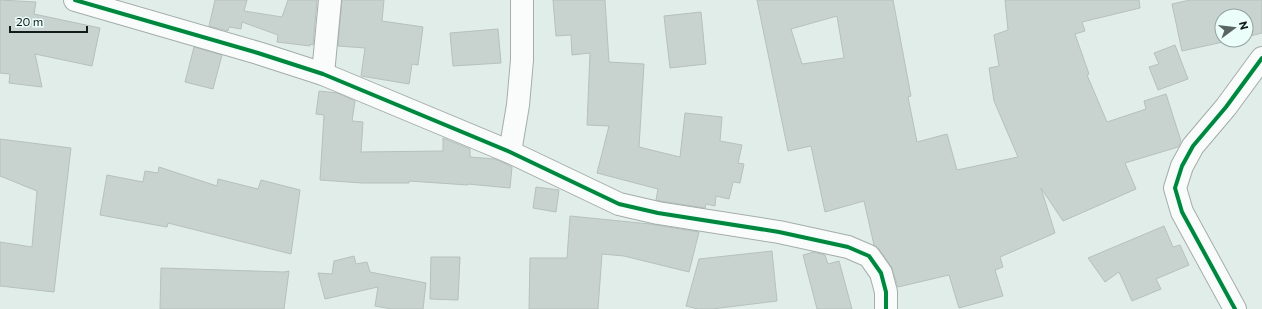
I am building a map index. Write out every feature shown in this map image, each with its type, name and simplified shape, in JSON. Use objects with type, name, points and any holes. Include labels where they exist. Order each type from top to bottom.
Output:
[{"type":"street","points":[[75,0],[258,53],[323,74],[510,152],[619,204],[658,213],[780,232],[848,247],[868,256],[881,273],[886,292],[886,309]]},
{"type":"street","points":[[323,74],[330,0]]},
{"type":"street","points":[[510,152],[518,105],[522,60],[522,0]]},
{"type":"street","points":[[1235,309],[1182,212],[1176,188],[1182,166],[1193,146],[1226,107],[1262,58]]},
{"type":"building","points":[[0,0],[36,2],[34,14],[100,28],[92,66],[35,54],[42,87],[9,83],[10,74],[0,73]]},
{"type":"building","points":[[215,0],[247,0],[244,11],[282,17],[288,0],[317,0],[313,45],[310,44],[310,46],[277,42],[278,35],[242,22],[241,29],[229,27],[228,31],[209,26]]},
{"type":"building","points":[[342,0],[384,0],[382,21],[423,27],[418,65],[412,64],[409,84],[361,76],[365,48],[338,46]]},
{"type":"building","points":[[553,0],[605,0],[609,62],[644,64],[639,147],[680,157],[685,113],[722,117],[720,141],[742,145],[738,163],[744,164],[740,183],[733,182],[729,199],[716,196],[715,206],[706,204],[705,208],[660,201],[656,200],[658,189],[597,173],[609,126],[587,125],[590,53],[572,55],[571,35],[556,36]]},
{"type":"building","points":[[757,0],[893,0],[911,96],[908,97],[917,142],[947,134],[957,170],[1018,157],[994,101],[989,68],[999,66],[994,35],[1008,30],[1005,0],[1139,0],[1140,8],[1082,22],[1085,31],[1075,34],[1089,74],[1087,75],[1107,122],[1146,109],[1144,101],[1166,94],[1181,141],[1178,147],[1125,163],[1136,189],[1063,221],[1041,188],[1055,233],[1000,257],[1003,267],[995,270],[1003,296],[959,308],[949,275],[898,287],[891,266],[879,249],[874,245],[864,201],[825,212],[811,146],[788,151]],"holes":[[[837,16],[844,58],[802,64],[791,29]]]},
{"type":"building","points":[[1190,0],[1262,0],[1262,33],[1254,35],[1254,8],[1214,8],[1214,44],[1182,51],[1172,4]]},
{"type":"building","points":[[701,12],[706,64],[670,68],[664,16]]},
{"type":"building","points":[[498,29],[501,63],[453,66],[450,33]]},
{"type":"building","points":[[1175,45],[1188,79],[1158,90],[1149,67],[1159,64],[1154,53]]},
{"type":"building","points":[[194,47],[222,55],[213,89],[185,82]]},
{"type":"building","points":[[319,91],[337,93],[355,101],[352,121],[363,122],[361,152],[443,151],[443,138],[470,149],[470,157],[495,159],[512,167],[510,188],[409,181],[409,183],[362,183],[320,180],[324,115],[316,114]]},
{"type":"building","points":[[0,139],[71,148],[54,292],[0,286],[0,242],[32,247],[37,191],[0,176]]},
{"type":"building","points":[[159,167],[217,186],[218,179],[258,189],[261,180],[300,190],[291,254],[168,223],[167,227],[100,215],[107,175],[143,182],[145,171],[158,173]]},
{"type":"building","points":[[536,187],[559,190],[556,212],[533,208]]},
{"type":"building","points":[[570,216],[650,224],[699,232],[689,272],[624,256],[602,254],[598,309],[529,309],[530,258],[567,258]]},
{"type":"building","points":[[1164,226],[1173,247],[1180,245],[1189,265],[1156,279],[1161,289],[1132,301],[1119,272],[1105,282],[1088,258]]},
{"type":"building","points":[[772,251],[777,301],[712,309],[698,309],[686,306],[699,259]]},
{"type":"building","points":[[814,252],[825,255],[828,264],[839,261],[852,309],[817,309],[803,255]]},
{"type":"building","points":[[354,256],[356,264],[367,262],[370,272],[426,283],[423,309],[392,309],[375,306],[378,287],[325,299],[318,273],[332,274],[334,261]]},
{"type":"building","points":[[431,257],[460,257],[458,300],[430,299]]},
{"type":"building","points":[[161,268],[289,271],[284,309],[160,309]]},
{"type":"cycle path","points":[[75,0],[258,53],[323,74],[510,152],[619,204],[658,213],[779,232],[848,247],[869,256],[881,273],[886,292],[886,309]]},
{"type":"cycle path","points":[[1235,309],[1182,212],[1175,188],[1182,166],[1193,146],[1226,107],[1262,58]]}]
